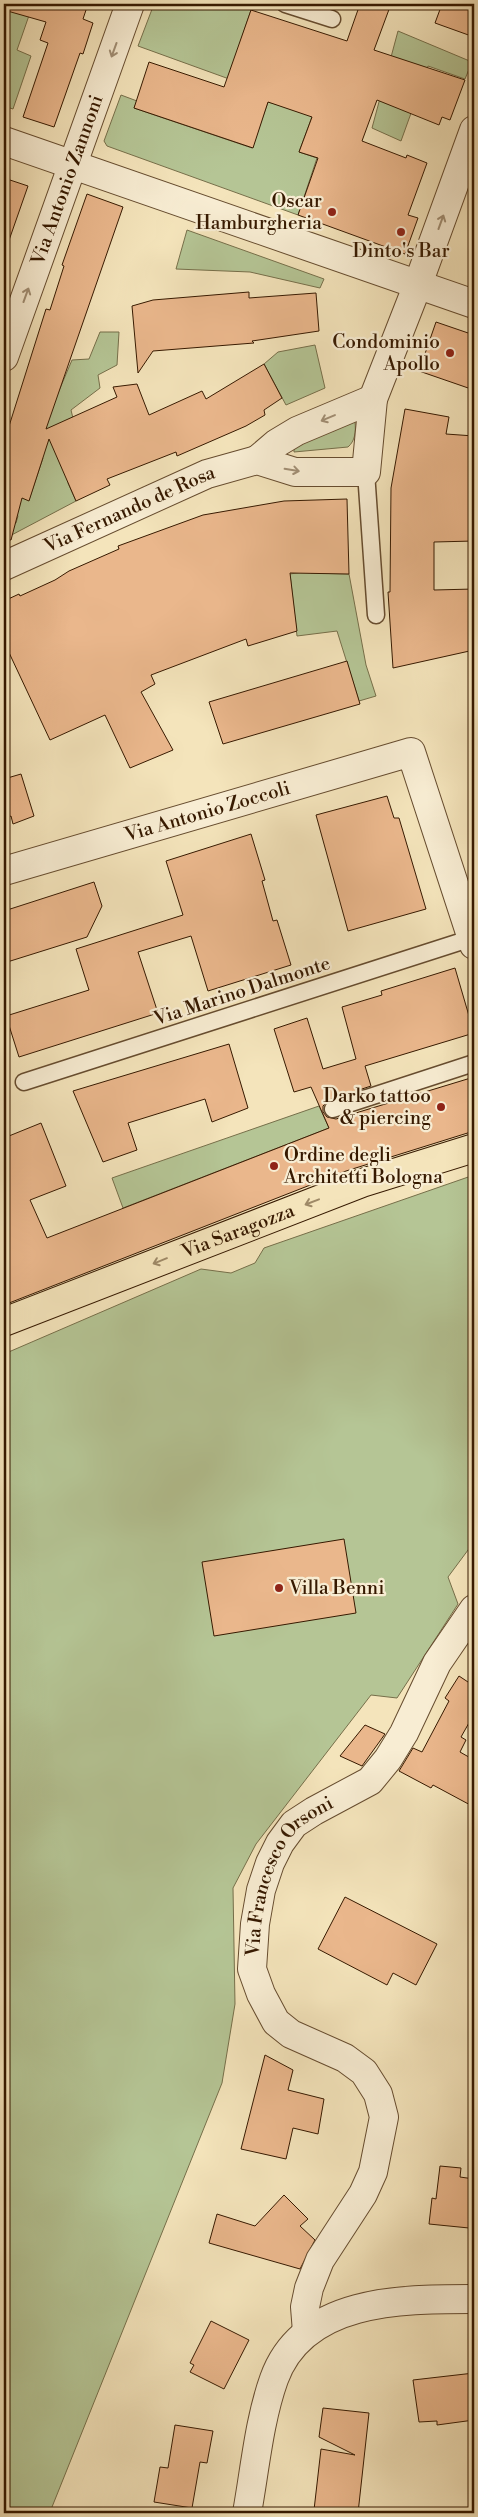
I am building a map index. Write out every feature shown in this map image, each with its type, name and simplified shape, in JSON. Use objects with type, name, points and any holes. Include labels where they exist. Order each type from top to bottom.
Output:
[{"type":"main road","name":"Via Saragozza","points":[[4,1322],[362,1183],[474,1148]]},
{"type":"street","name":"Via Antonio Zannoni","points":[[4,357],[130,4]]},
{"type":"street","points":[[257,460],[295,472],[366,472],[373,399],[418,284],[474,130]]},
{"type":"street","points":[[4,141],[474,304]]},
{"type":"street","name":"Via Fernando de Rosa","points":[[4,566],[207,474],[257,460],[277,443],[297,431],[373,399]]},
{"type":"street","name":"Via Antonio Zoccoli","points":[[4,871],[412,752],[473,941]]},
{"type":"street","name":"Via Francesco Orsoni","points":[[307,2332],[305,2307],[309,2288],[320,2260],[363,2194],[374,2172],[384,2117],[378,2094],[364,2072],[345,2058],[291,2034],[276,2022],[261,1994],[252,1969],[254,1924],[261,1890],[270,1863],[280,1843],[294,1824],[370,1781],[388,1759],[404,1733],[437,1663],[474,1609]]},
{"type":"street","points":[[247,2513],[261,2432],[274,2378],[290,2350],[307,2332],[334,2316],[359,2307],[400,2300],[474,2299]]},
{"type":"lane","points":[[285,4],[332,19]]},
{"type":"lane","points":[[366,472],[376,615]]},
{"type":"lane","name":"Via Marino Dalmonte","points":[[24,1082],[473,941]]},
{"type":"lane","points":[[334,1109],[474,1063]]},
{"type":"green space","points":[[4,4],[33,4],[17,50],[31,56],[13,109],[4,106]]},
{"type":"green space","points":[[154,4],[235,4],[251,10],[239,46],[243,84],[138,46]]},
{"type":"green space","points":[[398,31],[472,62],[465,79],[428,66],[401,141],[372,128]]},
{"type":"green space","points":[[121,95],[137,101],[134,108],[252,148],[268,102],[313,114],[299,152],[317,158],[298,215],[107,146],[104,141]]},
{"type":"green space","points":[[187,230],[324,279],[320,288],[250,272],[176,269]]},
{"type":"green space","points":[[100,332],[119,332],[117,365],[98,375],[100,388],[71,410],[76,431],[68,483],[76,501],[4,539],[4,530],[16,523],[18,516],[14,510],[4,507],[4,492],[29,500],[43,458],[7,445],[58,393],[72,360],[89,359]]},
{"type":"green space","points":[[315,345],[325,388],[286,405],[264,364],[278,352]]},
{"type":"green space","points":[[350,419],[355,422],[355,433],[354,439],[348,447],[294,452],[294,446]]},
{"type":"green space","points":[[310,571],[311,573],[349,574],[366,665],[376,696],[359,701],[337,631],[297,636],[290,574]]},
{"type":"green space","points":[[319,1106],[329,1128],[123,1208],[112,1178]]},
{"type":"green space","points":[[474,1175],[474,1542],[448,1577],[458,1604],[397,1698],[371,1695],[256,1844],[233,1888],[235,2004],[222,2083],[51,2513],[4,2513],[4,1354],[201,1269],[231,1273],[255,1263],[264,1248]]},
{"type":"building","points":[[5,4],[88,4],[83,19],[93,23],[83,54],[80,53],[54,127],[23,117],[48,43],[40,40],[46,22],[4,10]]},
{"type":"building","points":[[360,4],[391,4],[374,50],[465,80],[450,120],[442,117],[439,125],[377,100],[362,141],[406,158],[407,155],[427,163],[408,215],[418,218],[405,254],[298,215],[318,158],[299,152],[312,117],[268,102],[253,148],[134,108],[149,62],[224,87],[251,10],[347,41]]},
{"type":"building","points":[[442,4],[474,4],[474,37],[435,23]]},
{"type":"building","points":[[4,178],[28,186],[7,246],[4,245]]},
{"type":"building","points":[[87,194],[123,207],[46,429],[117,397],[113,387],[137,384],[149,415],[202,391],[206,399],[264,364],[282,398],[264,410],[265,415],[246,426],[177,456],[176,452],[107,479],[110,485],[76,501],[49,439],[29,501],[22,498],[11,540],[4,539],[4,442],[46,309],[50,310],[64,266],[62,265]]},
{"type":"building","points":[[249,292],[249,298],[316,293],[319,331],[252,341],[254,343],[153,351],[138,373],[132,306],[153,300]]},
{"type":"building","name":"Condominio Apollo","points":[[436,322],[474,335],[474,390],[419,371]]},
{"type":"building","points":[[405,409],[449,417],[446,434],[474,436],[474,541],[434,542],[434,590],[474,589],[474,650],[393,668],[388,592],[390,592],[391,488]]},
{"type":"building","points":[[347,499],[349,574],[290,573],[297,631],[248,646],[246,639],[151,675],[155,684],[141,692],[173,750],[130,768],[105,715],[50,740],[4,642],[4,601],[55,580],[69,571],[119,549],[118,546],[203,515],[284,501]]},
{"type":"building","points":[[347,661],[360,704],[223,744],[209,702]]},
{"type":"building","points":[[21,774],[34,816],[13,824],[11,816],[4,819],[4,779]]},
{"type":"building","points":[[387,796],[394,818],[399,818],[426,909],[348,931],[316,815]]},
{"type":"building","points":[[251,834],[265,880],[262,881],[273,921],[277,920],[291,965],[208,991],[191,936],[138,952],[158,1013],[19,1057],[6,1016],[89,990],[76,949],[183,915],[166,861]]},
{"type":"building","points":[[94,882],[102,906],[87,937],[4,963],[4,911]]},
{"type":"building","points":[[455,968],[474,1033],[365,1066],[371,1086],[329,1100],[323,1106],[323,1112],[327,1117],[336,1119],[474,1077],[474,1131],[346,1171],[4,1305],[4,1138],[41,1123],[66,1186],[30,1200],[47,1238],[329,1128],[311,1087],[294,1092],[274,1029],[307,1018],[323,1069],[356,1059],[342,1007],[382,995],[381,991]]},
{"type":"building","points":[[229,1044],[248,1108],[212,1122],[205,1099],[128,1123],[137,1150],[103,1162],[73,1091]]},
{"type":"building","name":"Villa Benni","points":[[344,1539],[356,1613],[214,1636],[202,1562]]},
{"type":"building","points":[[459,1676],[474,1686],[474,1714],[461,1737],[466,1740],[460,1752],[474,1760],[474,1807],[433,1785],[431,1788],[399,1771],[413,1748],[422,1752],[449,1701],[445,1698]]},
{"type":"building","points":[[365,1725],[385,1734],[362,1766],[340,1756]]},
{"type":"building","points":[[345,1897],[437,1944],[416,1985],[393,1973],[387,1985],[318,1949]]},
{"type":"building","points":[[265,2055],[293,2070],[288,2090],[324,2099],[318,2134],[293,2128],[286,2159],[241,2149]]},
{"type":"building","points":[[440,2166],[461,2168],[460,2177],[474,2179],[474,2226],[469,2228],[429,2224],[432,2198],[436,2199]]},
{"type":"building","points":[[284,2195],[308,2219],[300,2226],[315,2240],[300,2269],[209,2243],[217,2214],[255,2226]]},
{"type":"building","points":[[211,2321],[249,2340],[224,2389],[190,2372],[194,2365],[190,2363]]},
{"type":"building","points":[[474,2373],[474,2420],[437,2425],[437,2421],[419,2422],[413,2380]]},
{"type":"building","points":[[323,2408],[369,2413],[358,2513],[314,2510],[321,2449],[355,2455],[319,2437]]},
{"type":"building","points":[[175,2425],[213,2431],[207,2463],[200,2462],[192,2508],[154,2502],[160,2467],[168,2468]]},
{"type":"place","name":"Oscar Hamburgheria","points":[[332,212]]},
{"type":"place","name":"Dinto's Bar","points":[[401,232]]},
{"type":"place","name":"Condominio Apollo","points":[[450,353]]},
{"type":"place","name":"Darko tattoo & piercing","points":[[441,1107]]},
{"type":"place","name":"Ordine degli Architetti Bologna","points":[[274,1166]]},
{"type":"place","name":"Villa Benni","points":[[279,1588]]}]
